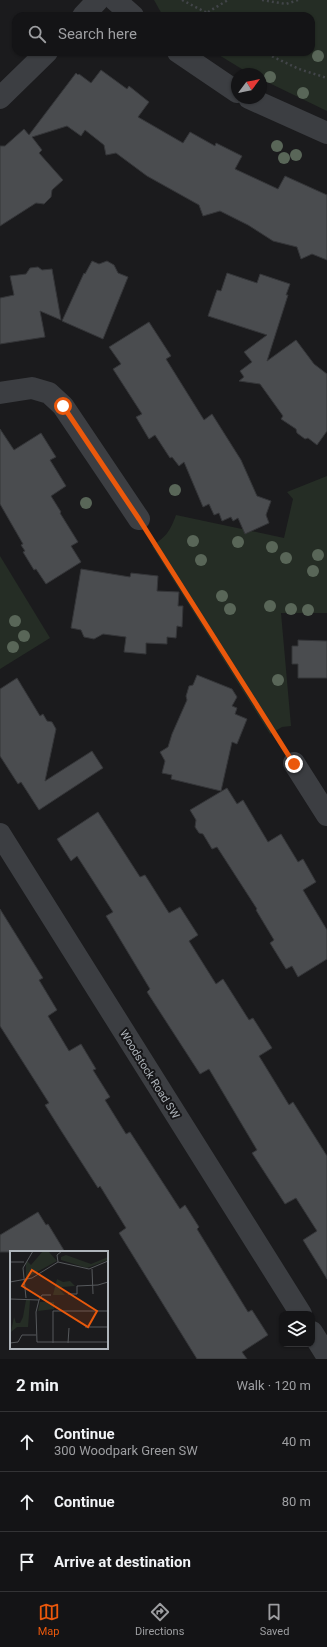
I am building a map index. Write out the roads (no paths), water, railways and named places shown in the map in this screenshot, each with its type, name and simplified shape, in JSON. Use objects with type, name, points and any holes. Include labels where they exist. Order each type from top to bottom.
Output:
[{"type":"street","points":[[87,12],[98,0]]},
{"type":"street","points":[[114,0],[129,12]]},
{"type":"street","points":[[0,98],[43,56]]},
{"type":"street","points":[[183,56],[212,77],[231,88]]},
{"type":"street","points":[[262,104],[327,133]]},
{"type":"street","points":[[0,393],[32,388],[49,393],[63,406],[139,519]]},
{"type":"street","points":[[294,764],[327,815]]},
{"type":"street","name":"Woodstock Road SW","points":[[0,834],[299,1311]]},
{"type":"street","points":[[315,1337],[327,1356]]}]
